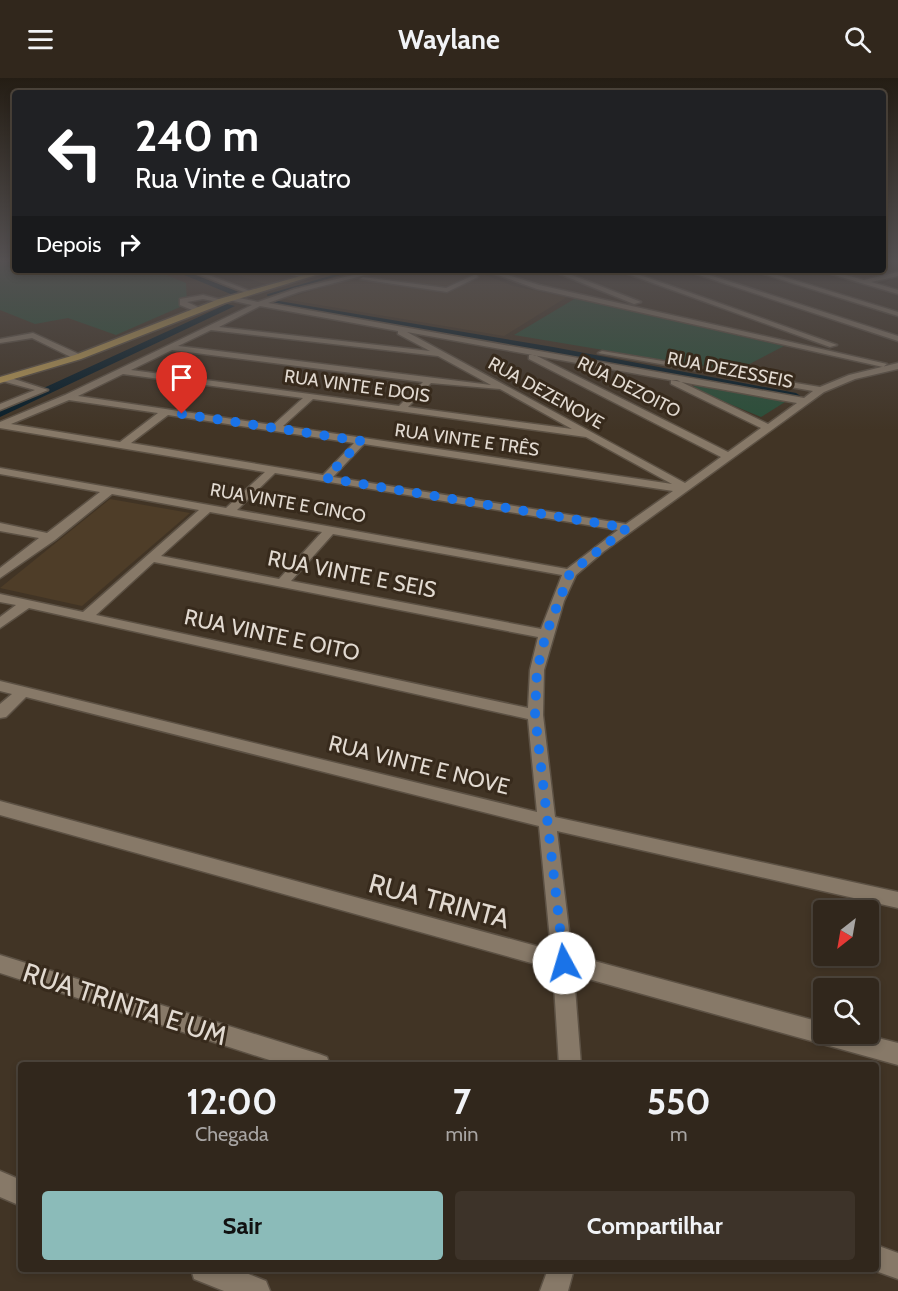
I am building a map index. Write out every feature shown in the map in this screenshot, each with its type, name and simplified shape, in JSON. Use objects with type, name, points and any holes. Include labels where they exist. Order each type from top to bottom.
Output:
[{"type":"main road","points":[[3,379],[78,357],[180,317]]},
{"type":"street","points":[[0,425],[68,397],[234,317]]},
{"type":"street","name":"RUA DEZESSEIS","points":[[335,317],[804,401]]},
{"type":"street","points":[[382,317],[470,331]]},
{"type":"street","points":[[670,317],[892,366]]},
{"type":"street","points":[[756,317],[892,366]]},
{"type":"street","points":[[760,318],[767,317]]},
{"type":"street","points":[[829,317],[898,339]]},
{"type":"street","name":"RUA DEZENOVE","points":[[391,326],[684,488]]},
{"type":"street","points":[[211,328],[441,355]]},
{"type":"street","points":[[0,341],[33,335],[78,357]]},
{"type":"street","points":[[172,348],[504,389]]},
{"type":"street","name":"RUA DEZOITO","points":[[516,348],[728,456]]},
{"type":"street","name":"RUA DEZESSEIS","points":[[597,352],[821,390]]},
{"type":"street","points":[[570,1062],[564,963],[535,715],[537,670],[546,634],[570,573],[627,528],[821,390],[852,377],[892,366]]},
{"type":"street","name":"RUA VINTE E DOIS","points":[[123,371],[587,434]]},
{"type":"street","points":[[654,373],[769,428]]},
{"type":"street","points":[[0,408],[44,390],[3,379]]},
{"type":"street","points":[[401,409],[428,381]]},
{"type":"street","name":"RUA VINTE E TRÊS","points":[[68,397],[684,488]]},
{"type":"street","points":[[276,428],[310,397]]},
{"type":"street","points":[[122,445],[166,412]]},
{"type":"street","points":[[0,425],[627,528]]},
{"type":"street","points":[[326,478],[361,441]]},
{"type":"street","points":[[229,511],[273,470]]},
{"type":"street","name":"RUA VINTE E CINCO","points":[[0,471],[570,573]]},
{"type":"street","points":[[0,574],[109,491]]},
{"type":"street","points":[[87,616],[208,508]]},
{"type":"street","points":[[0,527],[51,537]]},
{"type":"street","points":[[283,582],[331,529]]},
{"type":"street","name":"RUA VINTE E SEIS","points":[[151,558],[546,634]]},
{"type":"street","name":"RUA VINTE E OITO","points":[[0,598],[535,715]]},
{"type":"street","points":[[0,624],[26,604]]},
{"type":"street","name":"RUA VINTE E NOVE","points":[[0,686],[549,822],[898,900]]},
{"type":"street","points":[[0,713],[23,692]]},
{"type":"street","name":"RUA TRINTA","points":[[0,808],[898,1054]]},
{"type":"street","name":"RUA TRINTA E UM","points":[[0,964],[310,1062]]},
{"type":"street","points":[[0,1184],[18,1191]]},
{"type":"street","points":[[879,1259],[898,1266]]},
{"type":"street","points":[[211,1272],[256,1291]]},
{"type":"street","points":[[554,1291],[560,1272]]},
{"type":"shaded area","points":[[389,317],[535,317],[504,336]]},
{"type":"shaded area","points":[[110,499],[190,513],[82,606],[0,588]]},
{"type":"green space","points":[[17,317],[158,317],[116,335],[68,318],[35,324]]},
{"type":"green space","points":[[545,317],[657,317],[784,346],[734,372],[514,335]]},
{"type":"green space","points":[[698,384],[785,402],[761,417],[691,388]]},
{"type":"waterway","points":[[0,413],[207,317]]},
{"type":"waterway","points":[[354,317],[553,350],[796,397]]},
{"type":"route","points":[[182,414],[361,441],[326,478],[627,528],[570,573],[557,601],[537,670],[535,715],[564,963]]}]
